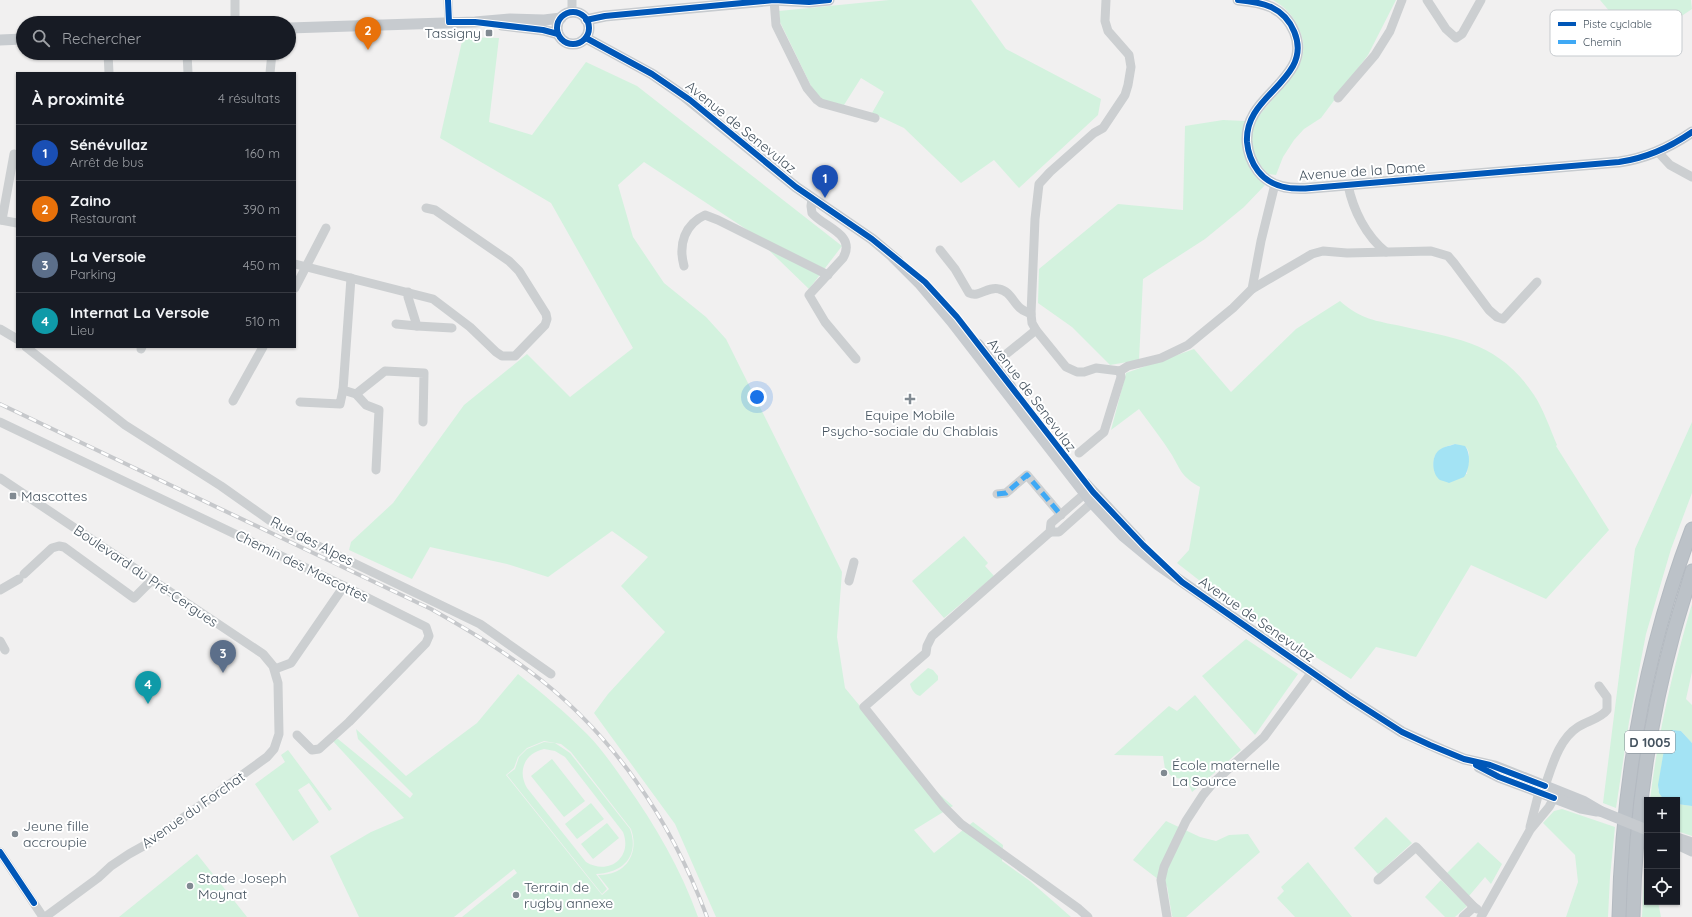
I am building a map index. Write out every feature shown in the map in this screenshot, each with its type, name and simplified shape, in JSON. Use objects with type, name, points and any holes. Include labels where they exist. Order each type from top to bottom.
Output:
[{"type":"highway","name":"D 1005","points":[[1619,917],[1622,852],[1627,798],[1637,730],[1660,628],[1692,529]]},
{"type":"highway","name":"D 1005","points":[[1633,917],[1635,857],[1647,754],[1666,662],[1692,571]]},
{"type":"main road","points":[[586,20],[606,16],[775,0],[809,2],[829,0]]},
{"type":"main road","name":"Avenue de la Dame","points":[[1238,0],[1260,3],[1275,9],[1288,20],[1296,39],[1297,52],[1294,64],[1288,74],[1257,109],[1250,121],[1247,131],[1248,150],[1253,163],[1263,177],[1286,188],[1348,185],[1632,160],[1658,152],[1675,144],[1692,132]]},
{"type":"main road","points":[[296,28],[476,22],[510,19],[544,20],[561,18],[572,13],[581,15],[586,20],[588,29],[586,38],[578,43],[572,44],[564,41],[558,34],[543,30],[476,22]]},
{"type":"main road","points":[[558,34],[558,24],[561,18]]},
{"type":"main road","name":"Avenue de Senevulaz","points":[[586,38],[652,74],[684,96],[782,177],[872,239],[893,257],[927,292],[991,366],[1087,491],[1126,539],[1158,565],[1312,672],[1402,732],[1464,758],[1495,766],[1542,789],[1556,794],[1585,810],[1600,811],[1644,829]]},
{"type":"main road","points":[[0,40],[16,39]]},
{"type":"main road","points":[[1680,839],[1692,843]]},
{"type":"main road","points":[[1680,845],[1692,851]]},
{"type":"street","points":[[235,0],[235,16]]},
{"type":"street","points":[[448,0],[448,22]]},
{"type":"street","points":[[572,0],[572,13]]},
{"type":"street","points":[[775,0],[776,25],[807,88],[816,100],[821,103],[875,118]]},
{"type":"street","points":[[1106,0],[1104,21],[1108,31],[1129,55],[1131,67],[1125,95],[1103,128],[1094,133],[1050,172],[1039,184],[1031,314],[1032,323],[1066,367],[1077,372],[1084,372],[1096,368],[1120,371],[1128,366],[1160,358],[1188,346],[1233,308],[1252,289],[1312,254],[1323,251],[1347,253],[1431,250],[1448,256],[1482,302],[1497,317],[1503,319],[1537,282]]},
{"type":"street","points":[[1338,98],[1370,60],[1390,31],[1402,0]]},
{"type":"street","points":[[1427,0],[1446,29],[1456,38],[1462,34],[1481,0]]},
{"type":"street","points":[[108,60],[108,72]]},
{"type":"street","points":[[187,60],[188,72]]},
{"type":"street","points":[[270,72],[271,60]]},
{"type":"street","points":[[1658,152],[1670,166],[1692,177]]},
{"type":"street","points":[[14,154],[1,220],[16,223]]},
{"type":"street","points":[[1252,289],[1261,241],[1275,184]]},
{"type":"street","points":[[1348,185],[1351,198],[1359,216],[1378,245],[1386,252]]},
{"type":"street","points":[[812,199],[811,209],[813,215],[840,233],[845,244],[845,256],[809,295],[825,322],[856,359]]},
{"type":"street","points":[[296,264],[428,297],[437,301],[470,327],[496,352],[502,356],[515,356],[545,325],[547,319],[546,314],[519,271],[509,261],[435,210],[426,208]]},
{"type":"street","points":[[684,266],[682,260],[682,243],[686,230],[696,220],[705,215],[718,220],[828,275]]},
{"type":"street","points":[[296,286],[326,228]]},
{"type":"street","points":[[940,250],[955,269],[969,293],[976,295],[991,289],[1000,289],[1009,294],[1020,309],[1031,314]]},
{"type":"street","points":[[300,402],[340,404],[343,390],[351,278]]},
{"type":"street","points":[[408,292],[408,297],[417,326]]},
{"type":"street","points":[[396,324],[452,328]]},
{"type":"street","points":[[0,329],[16,339]]},
{"type":"street","points":[[991,366],[1036,330]]},
{"type":"street","name":"Rue des Alpes","points":[[27,348],[125,425],[221,486],[279,527],[480,624],[551,674]]},
{"type":"street","points":[[233,401],[262,348]]},
{"type":"street","points":[[356,394],[385,371],[424,373],[423,422]]},
{"type":"street","points":[[1079,453],[1104,432],[1120,377],[1120,371]]},
{"type":"street","points":[[343,390],[356,394],[366,405],[379,410],[376,470]]},
{"type":"street","name":"Chemin des Mascottes","points":[[0,422],[423,624],[428,629],[429,636],[426,643],[349,722],[318,750],[314,751],[310,749],[298,735]]},
{"type":"street","points":[[997,494],[1006,493],[1027,475],[1061,515]]},
{"type":"street","name":"Boulevard du Pré-Cergues","points":[[0,478],[260,652],[274,669]]},
{"type":"street","points":[[1050,532],[1051,523],[1087,491]]},
{"type":"street","points":[[1088,917],[1079,908],[993,848],[943,806],[864,707],[926,653],[927,646],[932,636],[1050,532],[1059,532],[1095,501]]},
{"type":"street","points":[[0,590],[21,577],[52,548],[59,546],[64,547],[134,598],[152,580]]},
{"type":"street","points":[[849,581],[854,562]]},
{"type":"street","points":[[274,669],[291,663],[344,586]]},
{"type":"street","points":[[0,641],[4,650]]},
{"type":"street","name":"Avenue du Forchat","points":[[44,917],[98,878],[111,866],[146,844],[271,753],[279,734],[278,683],[274,669]]},
{"type":"street","points":[[1167,917],[1161,880],[1164,867],[1186,821],[1203,795],[1213,783],[1264,737],[1312,672]]},
{"type":"street","points":[[1530,830],[1542,789],[1566,738],[1578,726],[1601,716],[1607,710],[1608,697],[1599,686]]},
{"type":"street","points":[[1378,880],[1416,847],[1483,915],[1530,830],[1549,807],[1556,794]]},
{"type":"street","points":[[0,852],[44,917]]},
{"type":"street","points":[[1463,917],[1474,907]]},
{"type":"green space","points":[[889,0],[971,0],[1006,49],[1101,99],[1098,115],[1019,188],[994,160],[961,183],[904,128],[872,113],[884,92],[861,78],[844,105],[825,101],[814,92],[780,22],[779,11]]},
{"type":"green space","points":[[1273,0],[1396,0],[1368,55],[1321,118],[1304,129],[1294,140],[1283,157],[1276,175],[1268,174],[1253,152],[1251,133],[1259,117],[1298,69],[1303,50],[1299,29],[1294,20],[1285,9]]},
{"type":"green space","points":[[1600,0],[1691,0],[1692,9],[1682,16],[1682,10],[1608,10]]},
{"type":"green space","points":[[463,37],[499,38],[489,122],[532,135],[586,62],[637,86],[842,246],[809,289],[749,231],[644,162],[618,185],[633,237],[664,283],[706,317],[726,339],[842,572],[837,637],[845,688],[917,775],[953,806],[914,830],[934,853],[973,822],[1003,845],[1002,861],[1030,881],[1071,917],[716,917],[675,824],[594,713],[608,694],[665,632],[621,586],[648,557],[612,531],[548,577],[507,564],[430,547],[412,579],[349,550],[351,542],[393,503],[464,405],[527,354],[570,397],[633,348],[551,203],[440,138]]},
{"type":"green space","points":[[1223,120],[1245,121],[1245,148],[1248,164],[1257,178],[1265,185],[1244,207],[1205,239],[1143,279],[1139,360],[1110,365],[1072,327],[1038,303],[1039,269],[1118,204],[1183,210],[1185,126]]},
{"type":"green space","points":[[1340,301],[1361,316],[1384,323],[1459,340],[1492,353],[1521,377],[1534,395],[1547,420],[1557,445],[1556,446],[1609,530],[1546,599],[1471,565],[1416,657],[1376,647],[1351,679],[1227,602],[1177,563],[1189,550],[1200,487],[1189,480],[1183,473],[1160,437],[1139,409],[1111,430],[1126,373],[1194,349],[1231,392],[1296,329]],"holes":[[[1455,444],[1467,448],[1469,453],[1467,474],[1435,473],[1434,461],[1440,450]]]},
{"type":"green space","points":[[1692,422],[1692,493],[1671,549],[1646,634],[1629,722],[1616,808],[1603,803],[1635,549]]},
{"type":"green space","points":[[964,536],[988,563],[985,566],[994,576],[944,618],[912,581]]},
{"type":"green space","points":[[1692,604],[1692,672],[1686,699],[1692,705],[1692,743],[1681,731],[1666,738],[1658,790],[1662,797],[1650,797],[1657,751],[1679,652]]},
{"type":"green space","points":[[1246,639],[1298,674],[1255,735],[1202,676]]},
{"type":"green space","points":[[928,668],[933,670],[938,676],[938,680],[920,696],[914,692],[910,684]]},
{"type":"green space","points":[[518,674],[562,710],[597,745],[637,800],[657,831],[684,882],[698,917],[462,917],[517,873],[514,869],[454,917],[359,917],[330,856],[371,832],[404,818],[332,740],[338,739],[410,798],[413,794],[358,739],[356,729],[406,776],[477,723]],"holes":[[[544,741],[561,744],[571,752],[631,829],[633,847],[632,855],[628,862],[616,872],[598,875],[609,889],[602,895],[506,775],[514,768],[518,757],[527,748]]]},
{"type":"green space","points":[[1195,695],[1241,750],[1192,792],[1187,780],[1172,777],[1165,769],[1163,756],[1114,755],[1169,706],[1177,711]]},
{"type":"green space","points":[[544,742],[555,743],[570,753],[630,829],[633,848],[626,862],[621,867],[614,870],[596,874],[607,889],[602,894],[507,775],[515,769],[519,757],[527,749]],"holes":[[[544,749],[555,751],[565,757],[623,832],[625,849],[617,862],[603,867],[595,866],[586,862],[527,788],[524,782],[523,769],[528,759],[537,751]]]},
{"type":"green space","points":[[288,750],[332,809],[329,811],[309,783],[298,790],[319,822],[293,841],[255,784],[285,762],[281,755]]},
{"type":"green space","points":[[552,759],[585,801],[564,817],[531,776]]},
{"type":"green space","points":[[591,803],[604,819],[577,839],[565,824]]},
{"type":"green space","points":[[1680,804],[1692,806],[1692,836],[1680,832]]},
{"type":"green space","points":[[1562,809],[1615,827],[1608,917],[1566,917],[1578,882],[1575,855],[1543,823],[1554,811]]},
{"type":"green space","points":[[1386,817],[1412,843],[1378,874],[1354,848]]},
{"type":"green space","points":[[1166,821],[1200,837],[1216,841],[1229,835],[1248,834],[1260,852],[1186,917],[1173,917],[1167,886],[1133,860]]},
{"type":"green space","points":[[607,823],[619,838],[593,859],[581,844]]},
{"type":"green space","points":[[1478,842],[1502,864],[1491,884],[1485,877],[1469,896],[1447,873]]},
{"type":"green space","name":"Stade Joseph Moynat","points":[[197,854],[247,917],[119,917]]},
{"type":"green space","points":[[1308,862],[1352,917],[1295,917],[1277,898],[1284,891],[1281,887]]},
{"type":"green space","points":[[1644,878],[1644,905],[1659,905],[1661,917],[1642,917]]},
{"type":"green space","points":[[1441,880],[1467,906],[1455,917],[1445,917],[1425,897]]},
{"type":"water","points":[[1455,444],[1465,446],[1467,449],[1469,466],[1464,477],[1449,483],[1440,480],[1437,477],[1433,462],[1438,451]]},
{"type":"water","points":[[1672,730],[1681,731],[1692,743],[1692,806],[1680,804],[1680,797],[1662,797],[1659,793],[1658,785],[1666,738]]},
{"type":"railway","points":[[0,404],[431,609],[505,653],[558,694],[586,721],[636,780],[676,846],[707,917]]},
{"type":"marked path","points":[[997,494],[1006,493],[1027,475],[1061,515]]},
{"type":"cycle path","points":[[448,0],[449,22],[475,22],[543,30],[558,34]]},
{"type":"cycle path","points":[[586,20],[605,16],[774,0],[809,2],[829,0]]},
{"type":"cycle path","points":[[1238,0],[1250,1],[1271,7],[1285,17],[1297,40],[1298,49],[1293,66],[1287,76],[1257,110],[1251,119],[1248,130],[1248,150],[1256,168],[1263,177],[1282,187],[1296,189],[1311,188],[1619,162],[1639,158],[1657,152],[1692,132]]},
{"type":"cycle path","points":[[573,12],[579,13],[586,19],[589,28],[588,34],[582,41],[573,44],[567,43],[560,37],[557,28],[558,22],[564,15],[573,12]]},
{"type":"cycle path","points":[[586,38],[652,74],[690,100],[796,187],[872,239],[925,282],[957,317],[1093,492],[1143,545],[1182,582],[1349,698],[1402,732],[1464,759],[1490,765],[1545,786]]},
{"type":"cycle path","points":[[1476,765],[1499,777],[1554,798]]},
{"type":"cycle path","points":[[0,852],[34,903]]},
{"type":"place","name":"Tassigny","points":[[489,33]]},
{"type":"place","name":"Zaino","points":[[368,50]]},
{"type":"place","name":"Sénévullaz","points":[[825,198]]},
{"type":"place","name":"Equipe Mobile Psycho-sociale du Chablais","points":[[910,399]]},
{"type":"place","name":"Mascottes","points":[[13,496]]},
{"type":"place","name":"La Versoie","points":[[223,673]]},
{"type":"place","name":"Internat La Versoie","points":[[148,704]]},
{"type":"place","name":"École maternelle La Source","points":[[1164,773]]},
{"type":"place","name":"Jeune fille accroupie","points":[[15,834]]},
{"type":"place","name":"Stade Joseph Moynat","points":[[190,886]]},
{"type":"place","name":"Terrain de rugby annexe","points":[[516,895]]}]
